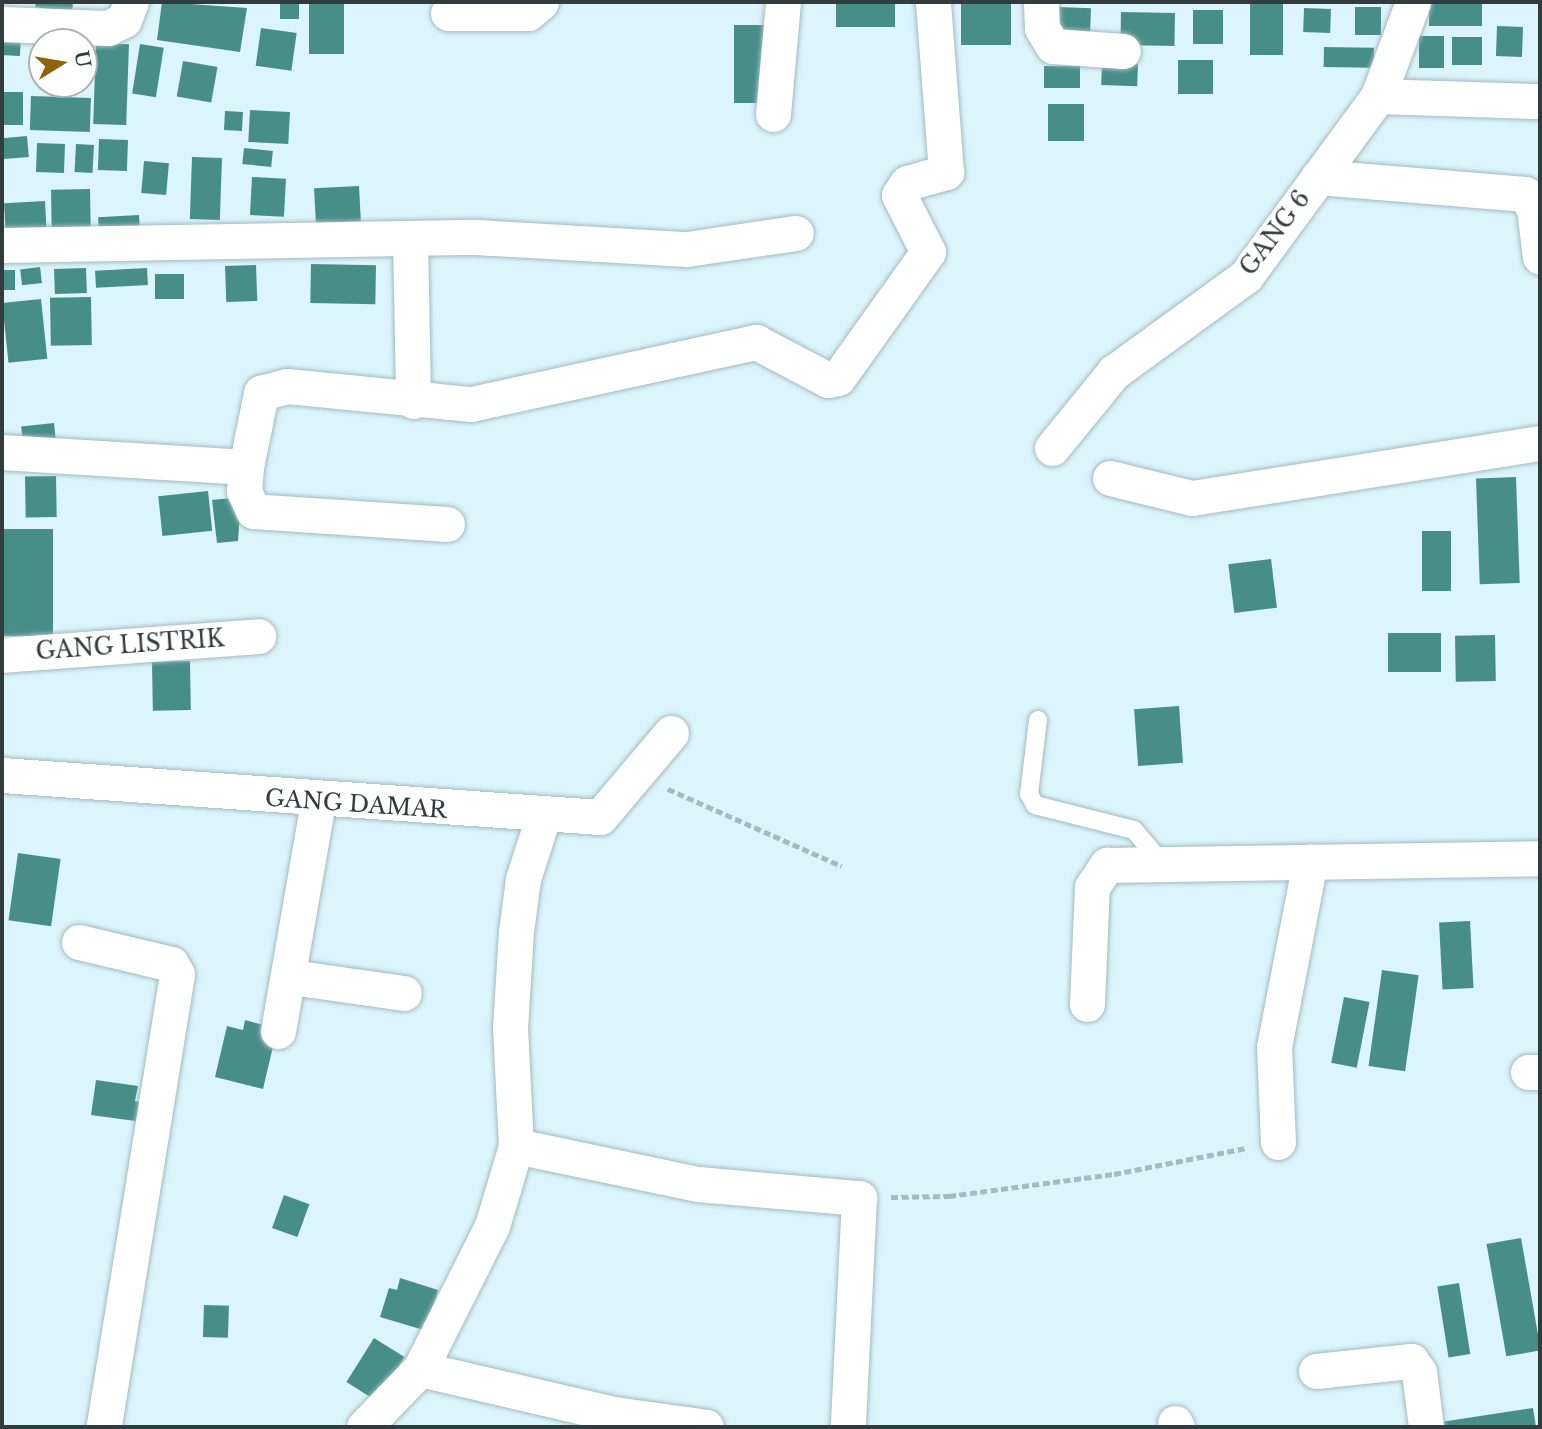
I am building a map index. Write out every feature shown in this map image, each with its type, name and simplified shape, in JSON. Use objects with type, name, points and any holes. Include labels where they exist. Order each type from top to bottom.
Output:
[{"type":"street","points":[[2,24],[108,29],[124,20],[131,2]]},
{"type":"street","points":[[448,13],[528,13],[541,2]]},
{"type":"street","points":[[773,114],[783,2]]},
{"type":"street","points":[[447,524],[257,512],[247,503],[246,467],[258,401],[270,389],[413,401],[501,399],[756,342],[828,380],[844,374],[928,252],[899,195],[907,183],[946,172],[933,2]]},
{"type":"street","points":[[1041,2],[1042,28],[1053,46],[1123,51]]},
{"type":"street","name":"GANG 6","points":[[1052,449],[1114,372],[1246,276],[1378,96],[1413,2]]},
{"type":"street","points":[[1378,96],[1540,101]]},
{"type":"street","points":[[1318,177],[1525,194],[1534,209],[1540,257]]},
{"type":"street","points":[[2,245],[410,237],[687,249],[796,233]]},
{"type":"street","points":[[410,237],[413,401]]},
{"type":"street","points":[[1110,478],[1171,496],[1203,497],[1540,443]]},
{"type":"street","points":[[2,453],[246,467]]},
{"type":"street","name":"GANG LISTRIK","points":[[2,655],[258,636]]},
{"type":"street","name":"GANG DAMAR","points":[[2,775],[318,802],[543,817],[605,815],[671,733]]},
{"type":"street","points":[[278,1031],[290,976],[318,802]]},
{"type":"street","points":[[364,1427],[420,1369],[492,1226],[516,1146],[510,1029],[516,932],[543,817]]},
{"type":"street","points":[[1087,1004],[1097,873],[1123,862],[1540,858]]},
{"type":"street","points":[[1278,1142],[1274,1047],[1310,862]]},
{"type":"street","points":[[79,942],[171,964],[177,974],[104,1427]]},
{"type":"street","points":[[290,976],[404,993]]},
{"type":"street","points":[[516,1146],[698,1184],[859,1198],[848,1427]]},
{"type":"street","points":[[1316,1371],[1411,1361],[1419,1372],[1426,1427]]},
{"type":"street","points":[[420,1369],[614,1414],[706,1427]]},
{"type":"lane","points":[[1038,720],[1029,794],[1035,806],[1135,830],[1161,862]]},
{"type":"path","points":[[638,776],[842,866]]},
{"type":"path","points":[[859,1198],[949,1196],[1059,1182],[1278,1142]]},
{"type":"building","points":[[36,2],[73,2],[72,13],[35,7]]},
{"type":"building","points":[[162,2],[247,8],[240,52],[157,40]]},
{"type":"building","points":[[280,2],[299,2],[299,19],[280,19]]},
{"type":"building","points":[[309,2],[344,2],[344,54],[309,54]]},
{"type":"building","points":[[836,2],[895,2],[895,27],[836,27]]},
{"type":"building","points":[[961,2],[1011,2],[1011,45],[961,45]]},
{"type":"building","points":[[1250,2],[1283,2],[1283,55],[1250,55]]},
{"type":"building","points":[[1429,2],[1482,2],[1482,26],[1429,26]]},
{"type":"building","points":[[1058,7],[1091,8],[1090,45],[1057,44]]},
{"type":"building","points":[[1355,7],[1381,7],[1381,35],[1355,35]]},
{"type":"building","points":[[1304,8],[1331,9],[1330,33],[1303,32]]},
{"type":"building","points":[[1193,10],[1223,10],[1223,44],[1193,44]]},
{"type":"building","points":[[1121,12],[1175,13],[1174,46],[1120,45]]},
{"type":"building","points":[[734,25],[766,25],[766,103],[734,103]]},
{"type":"building","points":[[1497,26],[1523,27],[1522,57],[1496,56]]},
{"type":"building","points":[[261,28],[297,33],[291,71],[256,66]]},
{"type":"building","points":[[2,34],[21,35],[20,56],[2,55]]},
{"type":"building","points":[[1419,36],[1444,36],[1444,68],[1419,68]]},
{"type":"building","points":[[1452,37],[1482,37],[1482,65],[1452,65]]},
{"type":"building","points":[[98,43],[129,44],[126,125],[93,124],[94,98],[98,98]]},
{"type":"building","points":[[140,44],[164,48],[156,97],[132,93]]},
{"type":"building","points":[[1324,47],[1374,48],[1374,68],[1324,67]]},
{"type":"building","points":[[1178,60],[1213,60],[1213,94],[1178,94]]},
{"type":"building","points":[[183,61],[217,67],[211,103],[177,96]]},
{"type":"building","points":[[1102,63],[1138,64],[1137,86],[1101,85]]},
{"type":"building","points":[[1044,66],[1080,66],[1080,88],[1044,88]]},
{"type":"building","points":[[2,92],[23,92],[23,125],[2,125]]},
{"type":"building","points":[[31,98],[91,98],[90,132],[30,130]]},
{"type":"building","points":[[1048,104],[1084,104],[1084,141],[1048,141]]},
{"type":"building","points":[[250,110],[290,112],[288,144],[248,142]]},
{"type":"building","points":[[225,111],[243,112],[242,131],[224,130]]},
{"type":"building","points":[[27,136],[29,157],[4,159],[2,138]]},
{"type":"building","points":[[99,139],[128,140],[127,171],[98,170]]},
{"type":"building","points":[[37,143],[65,144],[64,173],[36,172]]},
{"type":"building","points":[[76,144],[94,145],[93,173],[75,172]]},
{"type":"building","points":[[244,148],[273,151],[271,167],[242,164]]},
{"type":"building","points":[[192,157],[222,158],[220,220],[190,219]]},
{"type":"building","points":[[144,161],[169,163],[166,195],[141,193]]},
{"type":"building","points":[[252,177],[286,179],[284,217],[250,215]]},
{"type":"building","points":[[359,186],[361,221],[316,223],[314,188]]},
{"type":"building","points":[[90,189],[91,229],[52,230],[51,190]]},
{"type":"building","points":[[45,201],[47,236],[6,238],[4,203]]},
{"type":"building","points":[[139,215],[140,236],[99,238],[98,217]]},
{"type":"building","points":[[311,264],[376,265],[375,304],[310,303]]},
{"type":"building","points":[[256,265],[257,301],[226,302],[225,266]]},
{"type":"building","points":[[40,267],[42,283],[22,285],[20,269]]},
{"type":"building","points":[[86,268],[87,293],[55,294],[54,269]]},
{"type":"building","points":[[147,268],[148,285],[96,288],[95,271]]},
{"type":"building","points":[[2,270],[15,270],[15,290],[2,290]]},
{"type":"building","points":[[155,274],[184,274],[184,299],[155,299]]},
{"type":"building","points":[[91,297],[92,345],[51,346],[50,298]]},
{"type":"building","points":[[41,299],[47,359],[8,363],[2,303]]},
{"type":"building","points":[[54,423],[56,442],[23,445],[21,426]]},
{"type":"building","points":[[56,476],[57,517],[26,518],[25,477]]},
{"type":"building","points":[[1516,477],[1520,583],[1480,584],[1476,478]]},
{"type":"building","points":[[208,491],[212,531],[162,536],[158,496]]},
{"type":"building","points":[[241,497],[238,541],[217,543],[212,500]]},
{"type":"building","points":[[4,529],[53,529],[53,636],[4,636]]},
{"type":"building","points":[[1422,531],[1451,531],[1451,591],[1422,591]]},
{"type":"building","points":[[1271,559],[1277,608],[1234,613],[1228,564]]},
{"type":"building","points":[[1388,633],[1441,633],[1441,672],[1388,672]]},
{"type":"building","points":[[1495,635],[1496,681],[1456,682],[1455,636]]},
{"type":"building","points":[[190,661],[191,710],[153,711],[152,662]]},
{"type":"building","points":[[1179,706],[1183,763],[1138,766],[1134,709]]},
{"type":"building","points":[[18,853],[61,859],[51,926],[9,920]]},
{"type":"building","points":[[1470,921],[1474,988],[1443,990],[1439,923]]},
{"type":"building","points":[[1382,970],[1419,975],[1405,1071],[1369,1066]]},
{"type":"building","points":[[1344,997],[1370,1002],[1357,1068],[1331,1063]]},
{"type":"building","points":[[245,1020],[267,1026],[275,1038],[263,1089],[215,1077],[227,1026],[243,1030]]},
{"type":"building","points":[[96,1080],[138,1086],[135,1101],[146,1103],[143,1122],[91,1115]]},
{"type":"building","points":[[284,1195],[309,1204],[297,1237],[272,1228]]},
{"type":"building","points":[[1521,1238],[1540,1350],[1506,1356],[1487,1244]]},
{"type":"building","points":[[400,1278],[438,1290],[427,1331],[380,1317],[389,1288],[397,1290]]},
{"type":"building","points":[[1459,1283],[1470,1354],[1449,1358],[1437,1286]]},
{"type":"building","points":[[204,1305],[229,1306],[228,1338],[203,1337]]},
{"type":"building","points":[[374,1338],[405,1357],[377,1401],[346,1382]]},
{"type":"building","points":[[1533,1408],[1536,1427],[1442,1427],[1441,1422]]}]
